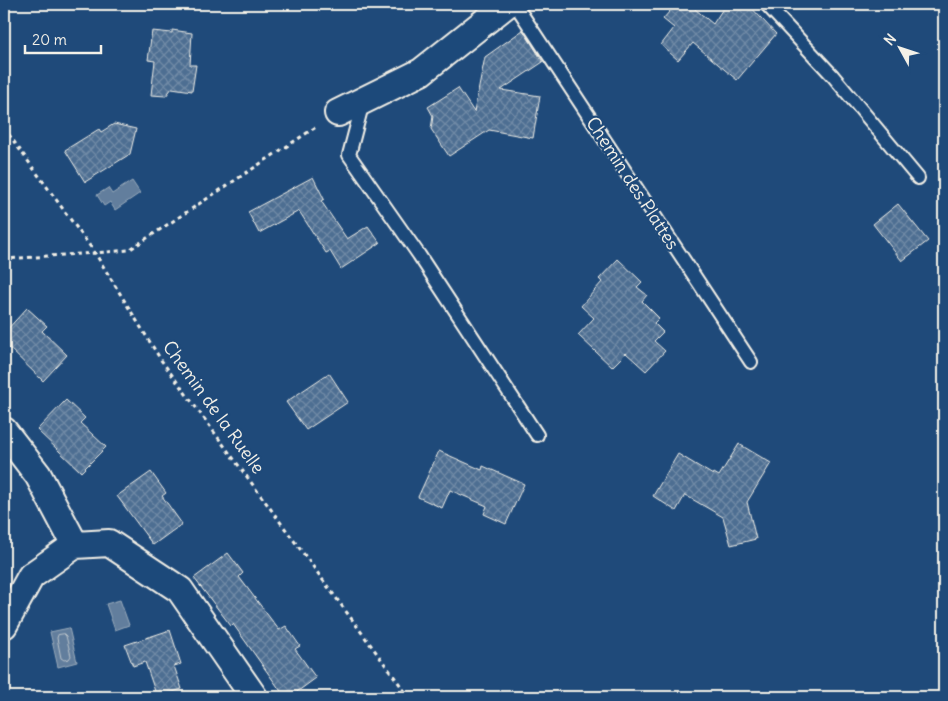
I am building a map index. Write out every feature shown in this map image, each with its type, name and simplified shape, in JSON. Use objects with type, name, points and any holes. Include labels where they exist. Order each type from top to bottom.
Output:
[{"type":"street","points":[[338,112],[420,72],[507,4]]},
{"type":"street","points":[[4,431],[38,475],[76,546]]},
{"type":"street","points":[[4,625],[31,576],[76,546],[109,543],[180,590],[254,697]]},
{"type":"lane","name":"Chemin des Plattes","points":[[515,4],[751,362]]},
{"type":"lane","points":[[766,4],[833,76],[918,178]]},
{"type":"lane","points":[[364,100],[349,155],[419,255],[537,435]]},
{"type":"path","points":[[4,259],[95,254],[129,250],[338,112]]},
{"type":"path","name":"Chemin de la Ruelle","points":[[4,128],[95,254],[161,360],[409,697]]},
{"type":"water","points":[[132,181],[140,193],[115,210],[110,202],[104,206],[97,195],[108,188],[112,194]]},
{"type":"water","points":[[120,600],[129,625],[115,630],[106,604]]},
{"type":"water","points":[[69,628],[77,662],[58,667],[50,632]]},
{"type":"building","points":[[676,4],[689,4],[713,24],[726,4],[748,4],[776,34],[737,80],[693,43],[678,60],[661,45],[674,28],[663,19]]},
{"type":"building","points":[[172,30],[192,33],[190,65],[196,65],[192,91],[172,88],[166,96],[151,95],[155,61],[148,60],[152,31],[172,33]]},
{"type":"building","points":[[523,30],[543,62],[501,90],[540,96],[533,138],[489,130],[449,156],[431,129],[433,116],[428,107],[458,88],[474,112],[485,57]]},
{"type":"building","points":[[114,124],[136,129],[130,154],[85,182],[65,150],[99,129],[101,132]]},
{"type":"building","points":[[313,177],[324,199],[321,201],[347,239],[368,226],[380,243],[341,269],[330,251],[326,253],[299,211],[259,233],[248,212]]},
{"type":"building","points":[[898,204],[928,241],[902,261],[873,224]]},
{"type":"building","points":[[618,259],[642,282],[637,287],[647,295],[642,301],[659,318],[654,323],[663,332],[654,341],[665,351],[646,371],[626,353],[612,367],[578,335],[594,318],[581,306],[602,282],[599,279]]},
{"type":"building","points":[[27,308],[47,326],[42,331],[67,355],[43,381],[4,343],[4,333]]},
{"type":"building","points":[[329,373],[348,402],[306,430],[286,402]]},
{"type":"building","points":[[66,400],[85,418],[80,423],[106,447],[81,472],[37,430]]},
{"type":"building","points":[[739,444],[771,463],[747,502],[756,539],[731,545],[723,517],[685,495],[676,511],[653,496],[678,454],[713,475],[714,473],[719,476]]},
{"type":"building","points":[[439,451],[482,470],[483,466],[524,484],[506,524],[484,514],[487,506],[450,490],[442,508],[418,497]]},
{"type":"building","points":[[151,472],[166,493],[162,496],[182,524],[153,545],[117,496]]},
{"type":"building","points":[[228,553],[243,573],[239,577],[279,630],[286,626],[300,646],[295,649],[316,678],[290,697],[285,697],[233,624],[231,626],[194,578]]},
{"type":"building","points":[[170,630],[181,664],[174,666],[182,689],[157,697],[145,662],[133,666],[125,645]]}]
